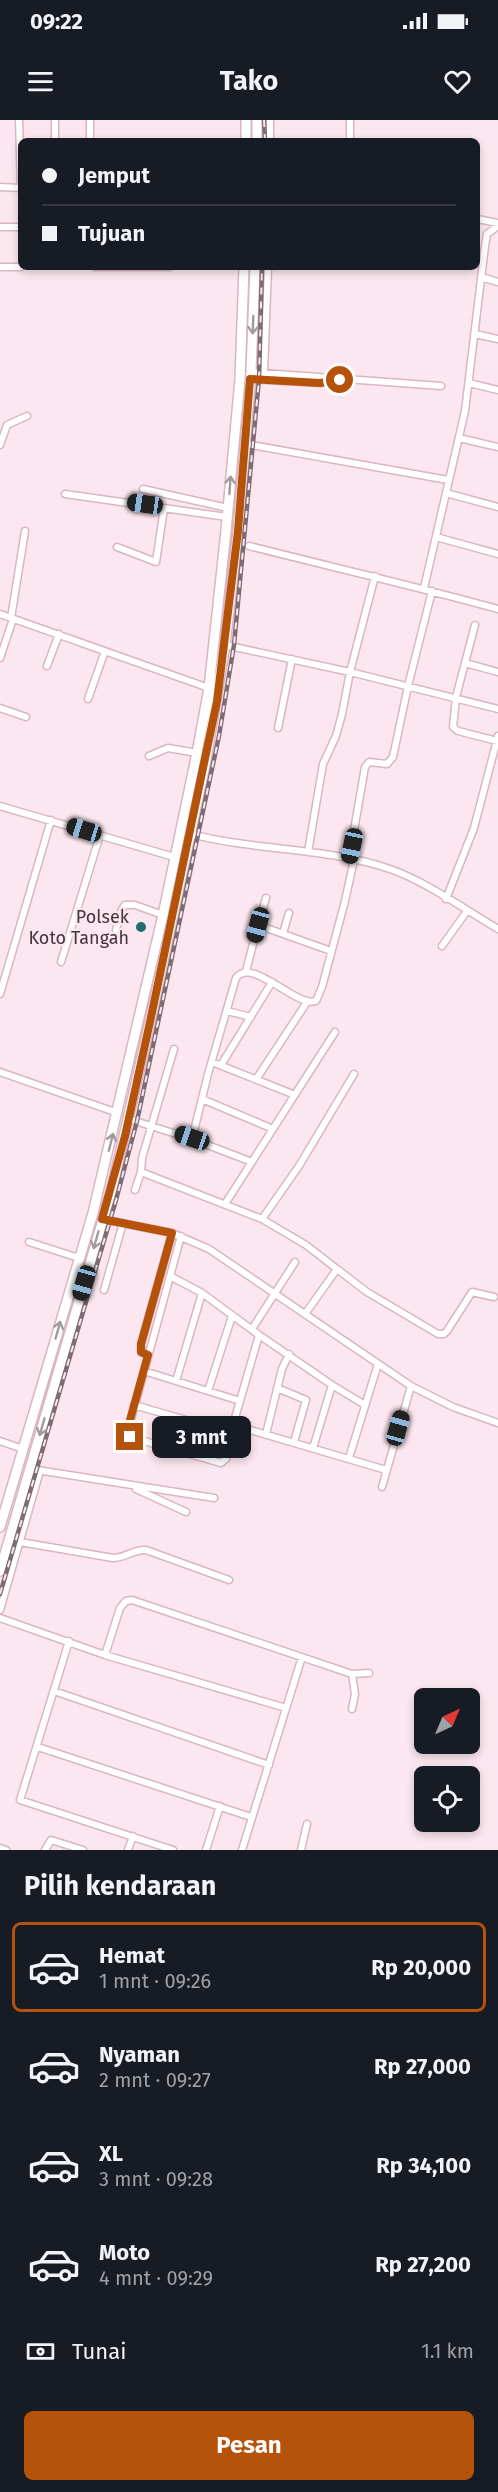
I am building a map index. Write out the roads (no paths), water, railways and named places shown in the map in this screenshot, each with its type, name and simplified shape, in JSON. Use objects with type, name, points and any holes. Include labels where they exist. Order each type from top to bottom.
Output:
[{"type":"highway","points":[[246,120],[246,138]]},
{"type":"highway","points":[[257,120],[258,138]]},
{"type":"highway","points":[[0,1525],[80,1258],[118,1113],[197,753],[209,688],[228,512],[240,378],[244,270]]},
{"type":"highway","points":[[0,1571],[36,1470],[59,1372],[129,1119],[191,834],[217,701],[236,554],[251,375],[255,270]]},
{"type":"highway","points":[[226,531],[233,534],[238,531]]},
{"type":"highway","points":[[224,552],[232,550],[236,554]]},
{"type":"highway","points":[[51,1355],[63,1358]]},
{"type":"highway","points":[[47,1369],[59,1372]]},
{"type":"street","points":[[19,120],[20,138]]},
{"type":"street","points":[[55,120],[55,138]]},
{"type":"street","points":[[90,120],[90,138]]},
{"type":"street","points":[[270,120],[270,138]]},
{"type":"street","points":[[350,120],[350,138]]},
{"type":"street","points":[[0,188],[18,188]]},
{"type":"street","points":[[480,220],[498,227]]},
{"type":"street","points":[[0,227],[18,227]]},
{"type":"street","points":[[424,588],[459,438],[469,383],[488,234],[498,227]]},
{"type":"street","points":[[0,267],[18,267]]},
{"type":"street","points":[[264,372],[268,270]]},
{"type":"street","points":[[481,277],[498,282]]},
{"type":"street","points":[[475,334],[498,339]]},
{"type":"street","points":[[251,375],[264,372],[279,377]]},
{"type":"street","points":[[251,375],[320,383],[334,379],[441,386]]},
{"type":"street","points":[[469,383],[498,390]]},
{"type":"street","points":[[0,445],[7,425],[27,416]]},
{"type":"street","points":[[459,438],[498,447]]},
{"type":"street","points":[[246,444],[448,480]]},
{"type":"street","points":[[144,489],[228,512]]},
{"type":"street","points":[[446,493],[498,507]]},
{"type":"street","points":[[65,494],[164,508],[228,512]]},
{"type":"street","points":[[117,547],[156,562],[164,508]]},
{"type":"street","points":[[0,658],[12,618],[25,531]]},
{"type":"street","points":[[436,537],[498,554]]},
{"type":"street","points":[[249,546],[424,588],[498,609]]},
{"type":"street","points":[[308,852],[323,764],[336,736],[375,576]]},
{"type":"street","points":[[192,1138],[236,978],[241,972],[246,971],[272,982],[307,1002],[314,1002],[318,997],[352,860],[365,766],[369,762],[387,764],[391,760],[432,591]]},
{"type":"street","points":[[0,614],[209,688]]},
{"type":"street","points":[[446,898],[474,828],[497,738],[455,729],[453,718],[456,697],[475,625]]},
{"type":"street","points":[[47,666],[59,634]]},
{"type":"street","points":[[225,645],[350,672],[498,709]]},
{"type":"street","points":[[88,699],[105,651]]},
{"type":"street","points":[[278,729],[292,659]]},
{"type":"street","points":[[465,663],[498,672]]},
{"type":"street","points":[[0,708],[26,717]]},
{"type":"street","points":[[149,756],[168,748],[197,753]]},
{"type":"street","points":[[1,808],[51,820],[174,857]]},
{"type":"street","points":[[0,994],[51,820]]},
{"type":"street","points":[[191,834],[352,860],[398,872],[498,929]]},
{"type":"street","points":[[62,962],[100,835]]},
{"type":"street","points":[[246,971],[266,898]]},
{"type":"street","points":[[116,930],[125,905],[135,905],[163,915]]},
{"type":"street","points":[[442,946],[467,911]]},
{"type":"street","points":[[283,933],[289,913]]},
{"type":"street","points":[[258,925],[331,951]]},
{"type":"street","points":[[221,1065],[272,982]]},
{"type":"street","points":[[257,1078],[307,1002]]},
{"type":"street","points":[[227,1011],[252,1017]]},
{"type":"street","points":[[225,1204],[335,1032]]},
{"type":"street","points":[[135,1190],[174,1049]]},
{"type":"street","points":[[212,1062],[295,1095]]},
{"type":"street","points":[[0,1072],[118,1113]]},
{"type":"street","points":[[262,1219],[299,1166],[354,1074]]},
{"type":"street","points":[[202,1099],[273,1129]]},
{"type":"street","points":[[129,1119],[192,1138],[252,1162]]},
{"type":"street","points":[[141,1172],[262,1219],[306,1245],[367,1292],[438,1334],[444,1334],[472,1292],[494,1298]]},
{"type":"street","points":[[102,1219],[172,1233],[218,1254],[411,1386],[453,1407],[498,1423]]},
{"type":"street","points":[[104,1290],[123,1223]]},
{"type":"street","points":[[148,1355],[141,1352],[141,1344],[172,1233]]},
{"type":"street","points":[[181,1236],[127,1431],[130,1437],[224,1462],[259,1335]]},
{"type":"street","points":[[29,1242],[80,1258]]},
{"type":"street","points":[[252,1329],[295,1262]]},
{"type":"street","points":[[305,1314],[338,1269]]},
{"type":"street","points":[[170,1276],[202,1293],[259,1335],[365,1405]]},
{"type":"street","points":[[176,1381],[202,1293]]},
{"type":"street","points":[[208,1391],[232,1316]]},
{"type":"street","points":[[266,1434],[277,1388],[289,1354]]},
{"type":"street","points":[[349,1458],[378,1364]]},
{"type":"street","points":[[144,1371],[240,1401]]},
{"type":"street","points":[[313,1448],[332,1385]]},
{"type":"street","points":[[382,1487],[411,1386]]},
{"type":"street","points":[[277,1388],[306,1400],[294,1442]]},
{"type":"street","points":[[134,1406],[231,1432]]},
{"type":"street","points":[[233,1425],[386,1470]]},
{"type":"street","points":[[0,1441],[24,1449]]},
{"type":"street","points":[[0,1610],[20,1542],[36,1470],[214,1498]]},
{"type":"street","points":[[130,1486],[186,1512]]},
{"type":"street","points":[[20,1542],[113,1558],[125,1557],[138,1550],[146,1550],[229,1580]]},
{"type":"street","points":[[105,1654],[120,1608],[126,1601],[132,1600],[352,1674],[369,1673]]},
{"type":"street","points":[[0,1618],[105,1654],[286,1708]]},
{"type":"street","points":[[69,1641],[20,1800],[173,1850]]},
{"type":"street","points":[[242,1850],[302,1657]]},
{"type":"street","points":[[352,1674],[355,1694],[352,1709]]},
{"type":"street","points":[[54,1691],[269,1765]]},
{"type":"street","points":[[38,1747],[251,1816]]},
{"type":"street","points":[[206,1850],[220,1806]]},
{"type":"street","points":[[301,1850],[307,1824]]},
{"type":"street","points":[[128,1850],[132,1836]]},
{"type":"street","points":[[45,1850],[51,1840],[83,1850]]},
{"type":"street","points":[[0,1848],[6,1850]]},
{"type":"railway","points":[[264,120],[265,138]]},
{"type":"railway","points":[[0,1594],[116,1200],[137,1121],[219,736],[234,645],[259,379],[262,270]]},
{"type":"place","name":"Polsek Koto Tangah","points":[[141,927]]}]
